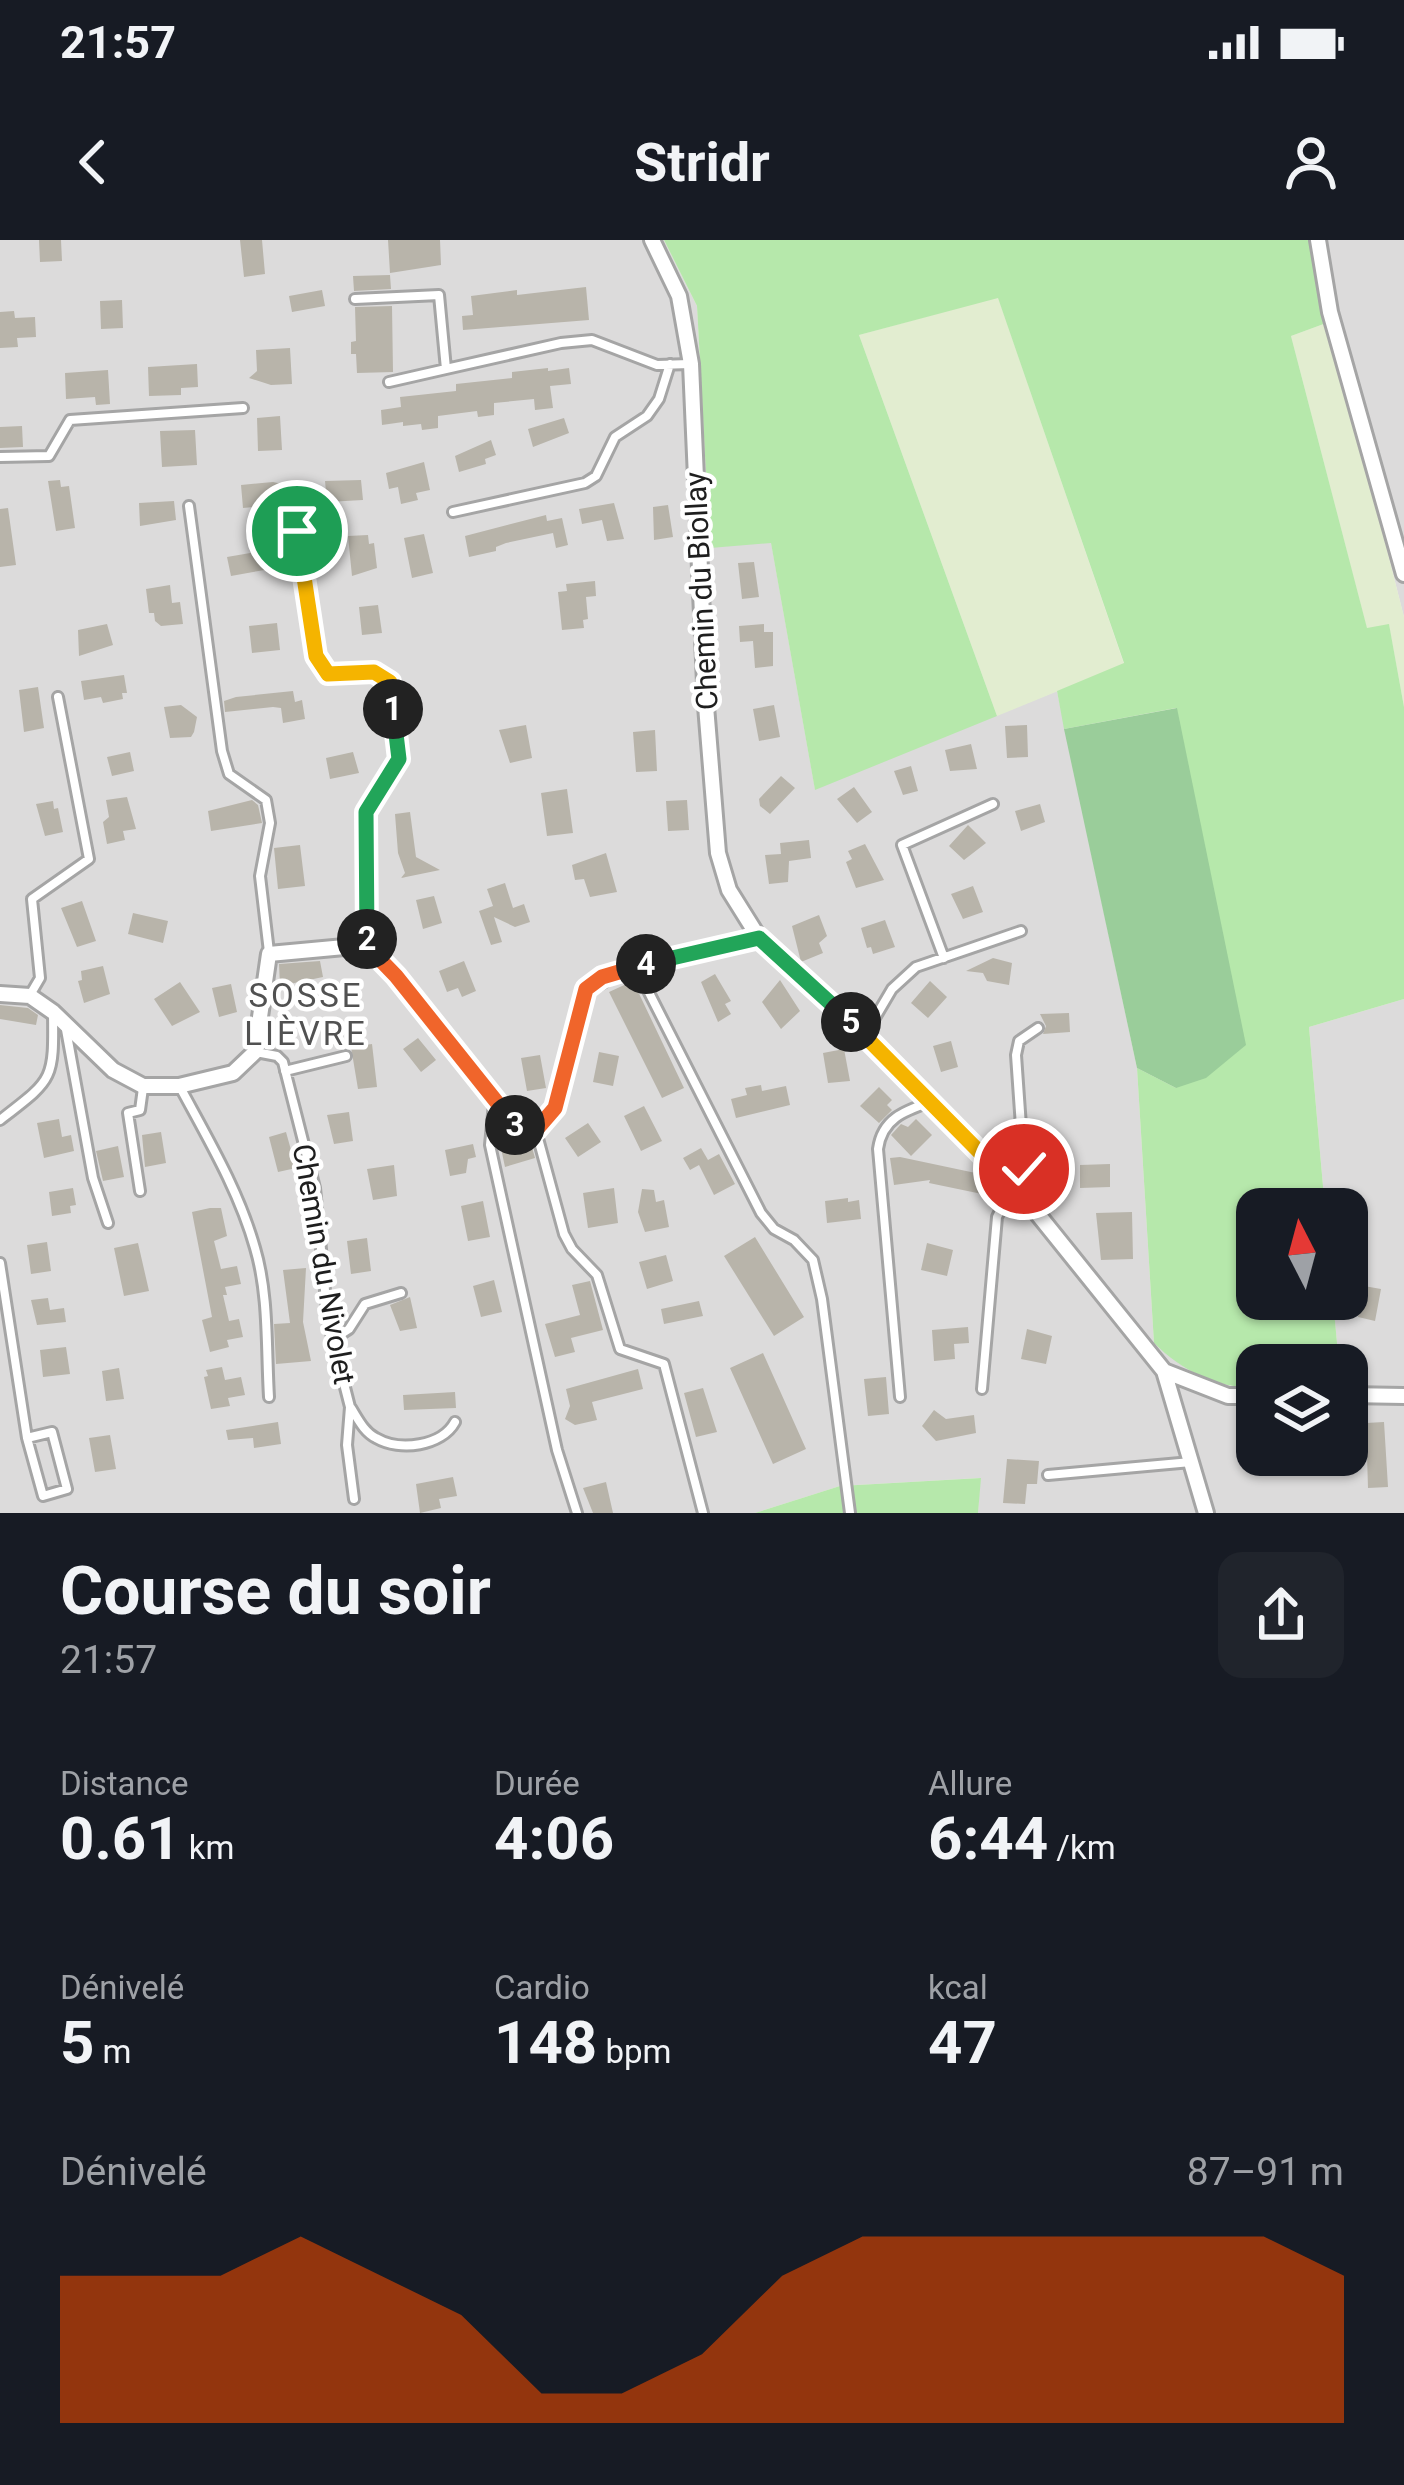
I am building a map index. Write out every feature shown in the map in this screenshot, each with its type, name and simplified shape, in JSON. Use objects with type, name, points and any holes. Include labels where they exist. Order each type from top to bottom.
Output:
[{"type":"street","name":"Chemin du Biollay","points":[[652,240],[679,296],[691,364],[706,706],[718,853],[729,890],[759,938],[865,1035],[1022,1195],[1164,1370]]},
{"type":"street","points":[[1318,240],[1330,312],[1404,574]]},
{"type":"street","points":[[0,994],[29,996],[59,1017],[113,1070],[143,1086],[179,1086],[233,1073],[255,1052],[269,954],[366,945],[512,1123],[536,1130],[555,1108],[586,989],[602,977],[635,966],[759,938]]},
{"type":"street","points":[[1164,1370],[1236,1396]]},
{"type":"street","points":[[1164,1370],[1206,1513]]},
{"type":"street","points":[[1368,1395],[1404,1396]]},
{"type":"lane","points":[[355,299],[439,295],[446,369]]},
{"type":"lane","points":[[389,382],[592,340],[657,365],[691,364]]},
{"type":"lane","points":[[453,512],[586,483],[596,476],[615,437],[647,416],[659,399],[670,364]]},
{"type":"lane","points":[[0,457],[49,457],[70,420],[243,408]]},
{"type":"lane","points":[[189,506],[222,751],[229,774],[266,800],[269,823],[260,876],[269,954]]},
{"type":"lane","points":[[297,531],[316,656],[328,674],[374,672],[390,682],[399,759],[366,812],[366,945]]},
{"type":"lane","points":[[29,996],[40,978],[32,899],[89,859],[58,698]]},
{"type":"lane","points":[[944,958],[902,845],[993,804]]},
{"type":"lane","points":[[865,1035],[892,989],[916,967],[1021,931]]},
{"type":"lane","points":[[635,966],[760,1214],[813,1260],[850,1513]]},
{"type":"lane","points":[[0,1120],[49,1080],[59,1017]]},
{"type":"lane","points":[[59,1017],[92,1178],[108,1223]]},
{"type":"lane","points":[[982,1389],[997,1217],[1022,1195],[1016,1054],[1019,1040],[1038,1028]]},
{"type":"lane","points":[[255,1052],[277,1055],[285,1071],[346,1056]]},
{"type":"lane","name":"Chemin du Nivolet","points":[[285,1071],[315,1188],[332,1340],[350,1407],[346,1445],[354,1498]]},
{"type":"lane","points":[[140,1191],[128,1113],[140,1109],[143,1086]]},
{"type":"lane","points":[[179,1086],[221,1162],[254,1243],[264,1305],[269,1397]]},
{"type":"lane","points":[[900,1397],[878,1149],[884,1128],[894,1118],[931,1101]]},
{"type":"lane","points":[[494,1102],[490,1145],[557,1450],[577,1513]]},
{"type":"lane","points":[[536,1130],[564,1234],[597,1275],[620,1349],[664,1364],[703,1513]]},
{"type":"lane","points":[[0,1262],[27,1438],[43,1496],[68,1489],[52,1432],[27,1438]]},
{"type":"lane","points":[[332,1340],[350,1329],[364,1304],[401,1293]]},
{"type":"lane","points":[[350,1407],[368,1432],[396,1444],[438,1439],[455,1422]]},
{"type":"lane","points":[[1048,1475],[1193,1461]]},
{"type":"shaded area","points":[[0,240],[664,240],[697,306],[710,547],[771,542],[815,789],[1057,691],[1137,1068],[1154,1343],[1236,1388],[1236,1476],[1368,1476],[1368,1344],[1337,1344],[1335,1320],[1368,1320],[1368,1188],[1323,1188],[1309,1027],[1404,999],[1404,1513],[978,1513],[980,1478],[840,1486],[755,1513],[0,1513]]},
{"type":"shaded area","points":[[1310,240],[1404,240],[1404,617],[1329,322]]},
{"type":"green space","points":[[664,240],[1310,240],[1329,322],[1291,336],[1367,628],[1389,624],[1404,707],[1404,999],[1309,1027],[1323,1188],[1236,1188],[1236,1320],[1335,1320],[1337,1344],[1236,1344],[1236,1386],[1201,1376],[1154,1343],[1137,1068],[1176,1088],[1176,708],[1064,729],[1057,691],[1124,663],[998,298],[859,335],[997,716],[815,790],[771,543],[710,548],[697,306]]},
{"type":"green space","points":[[998,297],[1124,664],[997,716],[859,335]]},
{"type":"green space","points":[[1329,322],[1404,617],[1404,707],[1389,625],[1367,629],[1291,336]]},
{"type":"green space","points":[[1177,708],[1246,1045],[1206,1078],[1176,1088],[1137,1068],[1064,729]]},
{"type":"green space","points":[[981,1478],[978,1513],[755,1513],[840,1486]]},
{"type":"building","points":[[39,240],[61,240],[62,261],[40,262]]},
{"type":"building","points":[[240,240],[262,240],[265,274],[244,277]]},
{"type":"building","points":[[388,240],[440,240],[441,265],[390,273]]},
{"type":"building","points":[[390,275],[391,289],[354,291],[353,276]]},
{"type":"building","points":[[586,287],[589,320],[463,330],[462,316],[473,315],[471,296]]},
{"type":"building","points":[[322,290],[325,306],[292,312],[289,296]]},
{"type":"building","points":[[122,300],[123,328],[101,329],[100,301]]},
{"type":"building","points":[[392,306],[393,372],[357,373],[356,354],[351,354],[351,342],[356,341],[355,307]]},
{"type":"building","points":[[14,311],[15,318],[35,317],[36,337],[17,338],[18,347],[0,348],[0,312]]},
{"type":"building","points":[[290,348],[292,384],[271,385],[249,378],[257,371],[256,350]]},
{"type":"building","points":[[197,364],[198,387],[181,388],[181,395],[149,396],[148,367]]},
{"type":"building","points":[[569,368],[571,384],[550,386],[553,408],[535,410],[534,399],[494,403],[494,415],[478,417],[477,411],[438,416],[438,428],[422,430],[421,424],[403,426],[403,422],[382,425],[381,410],[401,407],[400,397],[456,391],[456,384],[512,378],[512,372]]},
{"type":"building","points":[[108,370],[110,404],[96,405],[95,397],[66,399],[65,373]]},
{"type":"building","points":[[280,416],[282,450],[258,451],[257,418]]},
{"type":"building","points":[[564,418],[569,433],[533,447],[528,429]]},
{"type":"building","points":[[22,426],[23,447],[0,448],[0,427]]},
{"type":"building","points":[[195,430],[197,465],[162,467],[160,431]]},
{"type":"building","points":[[491,440],[496,455],[485,459],[486,464],[459,472],[455,456]]},
{"type":"building","points":[[424,462],[430,490],[416,493],[418,500],[401,504],[398,487],[389,489],[386,473]]},
{"type":"building","points":[[60,480],[61,487],[69,486],[75,528],[56,531],[48,481]]},
{"type":"building","points":[[361,480],[363,500],[327,502],[325,481]]},
{"type":"building","points":[[282,484],[284,504],[243,508],[241,485]]},
{"type":"building","points":[[174,501],[176,520],[140,526],[139,503]]},
{"type":"building","points":[[614,503],[624,539],[607,541],[602,520],[582,524],[579,509]]},
{"type":"building","points":[[668,505],[673,537],[654,540],[653,507]]},
{"type":"building","points":[[8,508],[16,565],[0,567],[0,509]]},
{"type":"building","points":[[546,515],[547,521],[562,518],[568,545],[556,548],[553,533],[469,557],[465,536]]},
{"type":"building","points":[[424,534],[433,573],[412,578],[404,538]]},
{"type":"building","points":[[368,535],[369,544],[374,543],[377,568],[352,576],[348,536]]},
{"type":"building","points":[[267,550],[270,569],[231,576],[227,557]]},
{"type":"building","points":[[754,562],[759,597],[742,599],[738,563]]},
{"type":"building","points":[[595,581],[596,596],[586,597],[584,628],[562,630],[558,592],[567,591],[566,584]]},
{"type":"building","points":[[170,585],[172,603],[180,602],[183,624],[161,626],[154,613],[149,613],[146,589]]},
{"type":"building","points":[[378,605],[382,633],[362,635],[359,607]]},
{"type":"building","points":[[277,623],[280,650],[252,653],[249,626]]},
{"type":"building","points":[[107,624],[113,645],[79,656],[78,630]]},
{"type":"building","points":[[764,624],[764,632],[773,632],[773,666],[755,668],[753,641],[740,642],[739,626]]},
{"type":"building","points":[[124,675],[127,693],[122,693],[123,699],[84,700],[81,681]]},
{"type":"building","points":[[38,687],[44,728],[24,732],[19,690]]},
{"type":"building","points":[[293,691],[295,702],[302,700],[305,719],[283,723],[281,708],[273,707],[225,712],[224,701],[236,697]]},
{"type":"building","points":[[181,705],[197,717],[194,732],[191,737],[170,738],[164,707]]},
{"type":"building","points":[[774,705],[780,737],[759,741],[753,709]]},
{"type":"building","points":[[526,725],[532,758],[510,763],[499,730]]},
{"type":"building","points":[[1027,725],[1028,757],[1007,758],[1005,726]]},
{"type":"building","points":[[655,730],[657,771],[636,772],[633,732]]},
{"type":"building","points":[[971,744],[977,769],[950,771],[945,750]]},
{"type":"building","points":[[130,752],[134,771],[112,776],[107,757]]},
{"type":"building","points":[[353,752],[359,773],[330,779],[326,758]]},
{"type":"building","points":[[911,766],[918,791],[903,795],[894,771]]},
{"type":"building","points":[[781,776],[795,788],[770,814],[759,799]]},
{"type":"building","points":[[854,787],[872,812],[857,823],[837,799]]},
{"type":"building","points":[[567,789],[573,833],[547,836],[541,793]]},
{"type":"building","points":[[127,797],[136,829],[123,831],[125,840],[107,844],[106,800]]},
{"type":"building","points":[[252,800],[262,823],[211,831],[208,811]]},
{"type":"building","points":[[687,800],[689,830],[668,831],[666,801]]},
{"type":"building","points":[[53,801],[63,832],[45,836],[36,804]]},
{"type":"building","points":[[1040,804],[1045,822],[1021,831],[1015,811]]},
{"type":"building","points":[[410,812],[416,857],[440,870],[401,878],[405,873],[395,814]]},
{"type":"building","points":[[968,825],[986,843],[964,860],[949,846]]},
{"type":"building","points":[[809,840],[811,858],[789,861],[788,882],[769,884],[765,855],[781,854],[780,843]]},
{"type":"building","points":[[865,844],[884,880],[856,888],[846,862],[852,859],[848,851]]},
{"type":"building","points":[[300,845],[305,886],[278,889],[274,848]]},
{"type":"building","points":[[606,853],[617,892],[590,897],[584,879],[575,880],[572,865]]},
{"type":"building","points":[[505,883],[513,908],[524,904],[530,922],[515,927],[494,917],[502,942],[491,945],[479,911],[493,906],[487,889]]},
{"type":"building","points":[[973,886],[983,912],[963,919],[951,894]]},
{"type":"building","points":[[434,896],[442,923],[423,929],[416,900]]},
{"type":"building","points":[[82,901],[96,941],[77,947],[61,908]]},
{"type":"building","points":[[133,913],[168,921],[163,943],[128,934]]},
{"type":"building","points":[[819,915],[827,936],[819,943],[823,953],[801,962],[792,926]]},
{"type":"building","points":[[885,920],[895,947],[873,954],[861,928]]},
{"type":"building","points":[[993,958],[1012,963],[1009,985],[966,971]]},
{"type":"building","points":[[320,961],[323,977],[280,986],[279,964]]},
{"type":"building","points":[[464,961],[476,991],[462,997],[458,988],[447,992],[439,971]]},
{"type":"building","points":[[103,966],[110,994],[84,1003],[78,981],[81,971]]},
{"type":"building","points":[[715,974],[731,1001],[725,1004],[731,1014],[718,1022],[701,982]]},
{"type":"building","points":[[780,980],[800,1011],[781,1029],[762,1002]]},
{"type":"building","points":[[633,981],[684,1088],[662,1098],[609,992]]},
{"type":"building","points":[[930,981],[947,997],[928,1018],[911,1003]]},
{"type":"building","points":[[180,982],[200,1012],[172,1026],[154,999]]},
{"type":"building","points":[[231,984],[237,1012],[219,1017],[212,988]]},
{"type":"building","points":[[0,1005],[28,1008],[38,1015],[36,1025],[0,1019]]},
{"type":"building","points":[[1069,1013],[1070,1032],[1043,1034],[1046,1026],[1040,1014]]},
{"type":"building","points":[[418,1038],[436,1060],[421,1072],[403,1049]]},
{"type":"building","points":[[951,1041],[958,1067],[941,1072],[933,1046]]},
{"type":"building","points":[[372,1044],[377,1087],[358,1089],[351,1047]]},
{"type":"building","points":[[844,1049],[850,1081],[828,1083],[823,1053]]},
{"type":"building","points":[[599,1052],[619,1056],[613,1086],[593,1082]]},
{"type":"building","points":[[540,1055],[546,1088],[527,1091],[521,1058]]},
{"type":"building","points":[[761,1085],[762,1091],[786,1086],[790,1105],[736,1118],[731,1099],[747,1095],[745,1088]]},
{"type":"building","points":[[879,1087],[892,1100],[887,1105],[892,1110],[879,1123],[860,1106]]},
{"type":"building","points":[[644,1106],[662,1141],[641,1151],[624,1116]]},
{"type":"building","points":[[349,1112],[353,1141],[334,1144],[327,1115]]},
{"type":"building","points":[[59,1119],[62,1137],[71,1135],[74,1151],[44,1158],[37,1123]]},
{"type":"building","points":[[916,1119],[932,1135],[911,1156],[891,1135],[901,1124],[908,1127]]},
{"type":"building","points":[[588,1123],[601,1142],[578,1157],[565,1138]]},
{"type":"building","points":[[161,1132],[166,1163],[145,1167],[142,1135]]},
{"type":"building","points":[[286,1132],[296,1168],[278,1172],[269,1137]]},
{"type":"building","points":[[509,1136],[512,1144],[530,1140],[535,1158],[505,1167],[499,1139]]},
{"type":"building","points":[[473,1144],[476,1157],[468,1159],[466,1173],[450,1176],[445,1150]]},
{"type":"building","points":[[118,1146],[124,1177],[103,1181],[96,1151]]},
{"type":"building","points":[[701,1148],[708,1160],[719,1154],[735,1184],[714,1195],[699,1165],[690,1170],[683,1158]]},
{"type":"building","points":[[890,1158],[985,1175],[982,1194],[930,1180],[894,1185]]},
{"type":"building","points":[[1110,1164],[1110,1187],[1080,1188],[1080,1165]]},
{"type":"building","points":[[394,1165],[397,1196],[373,1200],[367,1169]]},
{"type":"building","points":[[73,1188],[76,1205],[70,1206],[71,1213],[52,1216],[49,1192]]},
{"type":"building","points":[[614,1188],[618,1223],[588,1228],[583,1193]]},
{"type":"building","points":[[642,1189],[654,1190],[656,1202],[664,1200],[669,1227],[645,1232],[638,1212]]},
{"type":"building","points":[[848,1198],[848,1202],[859,1200],[861,1219],[827,1223],[825,1201]]},
{"type":"building","points":[[483,1201],[490,1237],[468,1241],[461,1206]]},
{"type":"building","points":[[221,1208],[227,1236],[214,1241],[221,1269],[237,1266],[241,1284],[225,1287],[227,1295],[223,1295],[229,1321],[239,1319],[243,1337],[227,1340],[229,1347],[210,1352],[202,1320],[212,1317],[192,1212]]},
{"type":"building","points":[[1132,1212],[1133,1259],[1101,1260],[1096,1213]]},
{"type":"building","points":[[755,1237],[804,1317],[774,1336],[724,1256]]},
{"type":"building","points":[[367,1238],[371,1271],[351,1274],[347,1241]]},
{"type":"building","points":[[47,1242],[51,1271],[31,1274],[27,1245]]},
{"type":"building","points":[[138,1243],[149,1291],[124,1296],[114,1248]]},
{"type":"building","points":[[927,1243],[953,1250],[947,1276],[921,1270]]},
{"type":"building","points":[[666,1255],[673,1281],[647,1289],[639,1262]]},
{"type":"building","points":[[306,1268],[303,1322],[311,1361],[276,1364],[274,1324],[290,1323],[283,1270]]},
{"type":"building","points":[[494,1280],[502,1312],[481,1317],[473,1286]]},
{"type":"building","points":[[590,1281],[603,1330],[571,1338],[575,1352],[555,1357],[545,1324],[580,1315],[572,1285]]},
{"type":"building","points":[[1368,1287],[1381,1289],[1375,1321],[1368,1319]]},
{"type":"building","points":[[410,1297],[417,1328],[400,1331],[390,1305]]},
{"type":"building","points":[[48,1298],[50,1310],[64,1308],[66,1322],[37,1325],[31,1300]]},
{"type":"building","points":[[699,1301],[703,1316],[664,1324],[661,1309]]},
{"type":"building","points":[[968,1327],[969,1343],[954,1344],[955,1359],[934,1361],[932,1330]]},
{"type":"building","points":[[1027,1329],[1052,1336],[1046,1364],[1021,1359]]},
{"type":"building","points":[[66,1347],[70,1374],[43,1377],[40,1350]]},
{"type":"building","points":[[763,1353],[806,1449],[773,1464],[730,1368]]},
{"type":"building","points":[[222,1367],[225,1380],[241,1377],[245,1395],[228,1398],[230,1406],[211,1409],[204,1377],[206,1370]]},
{"type":"building","points":[[119,1368],[124,1399],[106,1401],[102,1371]]},
{"type":"building","points":[[638,1369],[643,1389],[592,1402],[597,1420],[575,1425],[565,1419],[570,1406],[566,1389]]},
{"type":"building","points":[[886,1377],[889,1414],[868,1416],[864,1379]]},
{"type":"building","points":[[703,1388],[717,1432],[696,1437],[684,1393]]},
{"type":"building","points":[[455,1392],[456,1408],[404,1410],[403,1395]]},
{"type":"building","points":[[934,1410],[946,1419],[974,1415],[976,1433],[936,1441],[922,1426]]},
{"type":"building","points":[[278,1422],[281,1444],[254,1448],[253,1438],[228,1440],[226,1430]]},
{"type":"building","points":[[1384,1422],[1388,1487],[1368,1488],[1368,1423]]},
{"type":"building","points":[[110,1435],[116,1469],[95,1472],[89,1438]]},
{"type":"building","points":[[1007,1459],[1039,1461],[1037,1484],[1027,1484],[1025,1504],[1003,1503]]},
{"type":"building","points":[[453,1477],[457,1496],[439,1499],[441,1508],[420,1513],[416,1484]]},
{"type":"building","points":[[606,1482],[613,1513],[593,1513],[583,1488]]},
{"type":"district","name":"SOSSE LIÈVRE","points":[[306,1014]]},
{"type":"route","points":[[297,531],[316,656],[328,674],[374,672],[390,682],[399,759],[366,812],[366,945],[512,1123],[536,1130],[555,1108],[586,989],[602,977],[759,938],[865,1035],[1022,1195],[1024,1169]]}]
